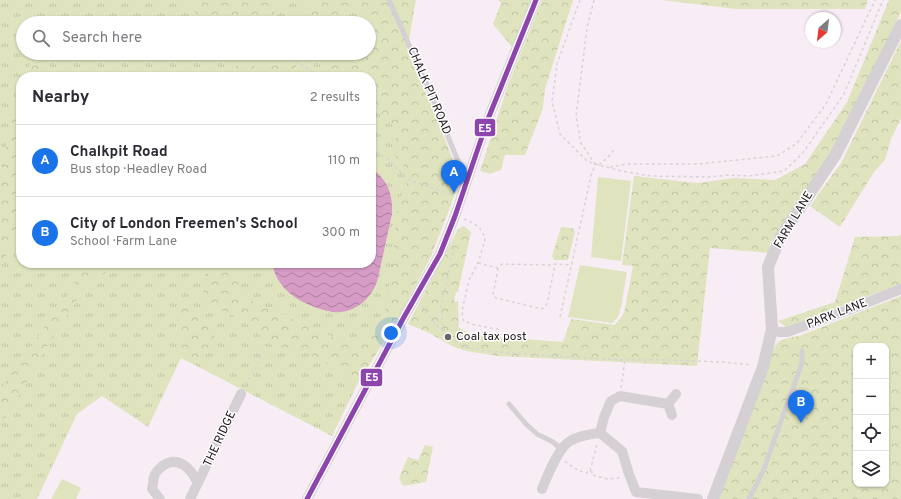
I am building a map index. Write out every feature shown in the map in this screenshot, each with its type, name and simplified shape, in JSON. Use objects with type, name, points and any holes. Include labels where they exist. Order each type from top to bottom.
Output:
[{"type":"street","points":[[307,499],[404,316],[416,298],[440,254],[488,119],[536,0]]},
{"type":"street","name":"FARM LANE","points":[[713,499],[763,367],[772,329],[768,267],[780,238],[836,154],[901,25]]},
{"type":"street","name":"PARK LANE","points":[[772,329],[779,332],[787,332],[901,289]]},
{"type":"street","name":"THE RIDGE","points":[[190,499],[241,394]]},
{"type":"street","points":[[668,404],[676,394]]},
{"type":"street","points":[[600,434],[604,417],[611,401],[620,396],[668,404]]},
{"type":"street","points":[[668,404],[672,415]]},
{"type":"street","points":[[542,490],[560,452],[569,441],[586,435],[600,434],[622,451],[629,474],[633,496],[698,499]]},
{"type":"street","name":"THE RIDGE","points":[[160,499],[152,490],[154,476],[159,469],[168,463],[177,462],[186,466],[194,475],[198,483]]},
{"type":"lane","name":"CHALK PIT ROAD","points":[[389,0],[430,92],[466,182]]},
{"type":"lane","points":[[749,499],[763,471],[794,388],[802,363],[802,351]]},
{"type":"lane","points":[[509,404],[526,424],[537,434],[553,442],[560,452]]},
{"type":"path","points":[[580,0],[557,64],[552,101],[560,134],[587,161],[608,168],[651,176],[708,178],[729,175],[749,176],[784,171],[802,154],[844,94],[883,0]]},
{"type":"path","points":[[594,0],[587,28],[576,116],[581,143],[595,164]]},
{"type":"path","points":[[608,168],[627,164],[698,164],[777,156],[797,143],[826,104],[875,0]]},
{"type":"path","points":[[295,62],[312,72]]},
{"type":"path","points":[[599,165],[616,148]]},
{"type":"path","points":[[376,152],[388,159],[407,179],[460,198]]},
{"type":"path","points":[[560,317],[591,176],[595,164]]},
{"type":"path","points":[[454,216],[469,221],[479,227],[485,240],[478,263],[469,280],[462,311],[463,320],[471,324],[501,330]]},
{"type":"path","points":[[444,332],[441,307],[454,245]]},
{"type":"path","points":[[478,263],[498,268]]},
{"type":"path","points":[[555,264],[547,304],[542,308],[496,298],[493,296],[498,268],[502,264],[552,265],[555,264],[572,264]]},
{"type":"path","points":[[416,298],[436,325],[463,347],[496,352],[584,358],[723,362],[763,367]]},
{"type":"path","points":[[241,394],[266,348]]},
{"type":"path","points":[[620,396],[625,360]]},
{"type":"path","points":[[600,434],[590,471],[592,472],[592,475],[608,479],[620,478],[629,474]]},
{"type":"path","points":[[560,452],[572,467],[587,473],[590,471]]},
{"type":"green space","points":[[0,0],[384,0],[434,112],[460,178],[431,256],[396,322],[359,381],[332,436],[181,358],[148,427],[102,396],[77,414],[37,499],[0,499]]},
{"type":"green space","points":[[185,0],[274,0],[276,4],[273,16],[198,16]]},
{"type":"green space","points":[[316,0],[354,0],[339,16],[298,16]]},
{"type":"green space","points":[[357,0],[416,0],[407,51],[434,112],[460,178],[431,256],[396,322],[359,381],[299,349],[274,347],[241,319],[213,307],[200,287],[211,268],[244,268],[236,280],[244,297],[338,339],[363,344],[383,324],[392,265],[398,202],[411,174],[395,156],[397,129],[376,110],[376,72],[323,72],[332,60],[376,60],[376,16],[364,16],[365,14]]},
{"type":"green space","points":[[498,0],[531,0],[512,47],[493,24],[501,3]]},
{"type":"green space","points":[[542,0],[573,0],[545,89],[543,108],[525,155],[505,155],[501,170],[490,174],[480,171],[508,85]]},
{"type":"green space","points":[[661,0],[868,0],[865,9],[736,9]]},
{"type":"green space","points":[[889,0],[901,0],[901,12],[832,152],[770,243],[769,253],[710,248],[697,366],[497,356],[467,351],[454,347],[429,333],[408,324],[458,229],[464,226],[471,232],[458,292],[456,292],[454,301],[458,302],[459,328],[473,335],[563,342],[571,319],[615,325],[624,313],[633,266],[622,265],[634,176],[697,183],[734,178],[775,180],[805,164],[847,102]]},
{"type":"green space","points":[[901,41],[901,119],[891,139],[885,160],[874,172],[840,227],[810,206],[841,163]]},
{"type":"green space","points":[[31,60],[43,60],[40,72],[27,72]]},
{"type":"green space","points":[[235,60],[258,60],[252,72],[235,72]]},
{"type":"green space","points":[[268,60],[301,60],[291,72],[263,72]]},
{"type":"green space","points":[[16,107],[16,242],[2,261],[0,260],[0,183],[10,126]]},
{"type":"green space","points":[[598,177],[631,181],[621,261],[591,257]]},
{"type":"green space","points":[[561,227],[573,228],[575,232],[568,260],[554,260],[552,256]]},
{"type":"green space","points":[[901,234],[901,284],[787,328],[778,321],[835,302],[855,237],[899,236]]},
{"type":"green space","points":[[580,265],[627,272],[621,307],[618,317],[612,323],[568,317]]},
{"type":"green space","points":[[76,268],[110,268],[110,271],[90,280],[46,348],[7,417],[0,419],[0,390],[74,286]]},
{"type":"green space","points":[[901,296],[901,499],[719,499],[769,359],[777,344],[786,338],[799,336]]},
{"type":"green space","points":[[188,303],[210,321],[216,341],[202,354],[195,365],[181,358],[177,313]]},
{"type":"green space","points":[[425,445],[433,447],[426,482],[403,486],[399,478],[408,457],[418,460]]},
{"type":"green space","points":[[62,479],[81,488],[76,499],[51,499]]},
{"type":"water","points":[[376,172],[382,177],[392,200],[392,214],[376,285],[362,303],[349,310],[341,312],[330,312],[317,308],[298,299],[286,290],[277,278],[273,268],[376,268]]},
{"type":"transit line","name":"E5","points":[[307,499],[404,317],[440,254],[455,216],[488,119],[536,0]]},
{"type":"place","name":"Chalkpit Road","points":[[454,193]]},
{"type":"place","name":"Coal tax post","points":[[448,337]]},
{"type":"place","name":"City of London Freemen's School","points":[[801,423]]}]
